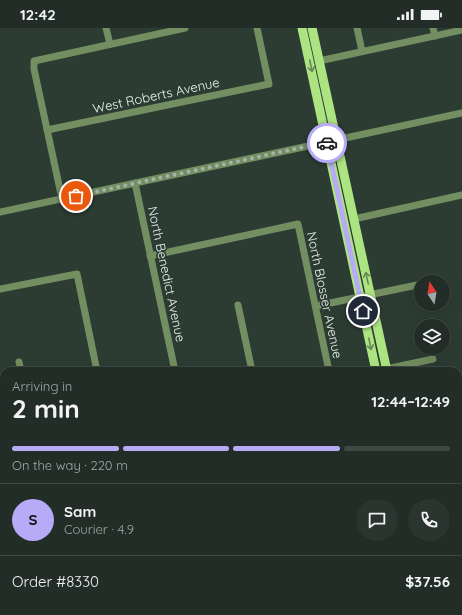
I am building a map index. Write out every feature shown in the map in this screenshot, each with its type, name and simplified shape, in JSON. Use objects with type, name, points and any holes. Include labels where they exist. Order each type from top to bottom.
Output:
[{"type":"main road","points":[[302,28],[331,141],[354,219],[386,367]]},
{"type":"main road","points":[[308,28],[308,31],[313,32],[319,61],[331,141],[360,297],[375,367]]},
{"type":"street","points":[[106,28],[110,44]]},
{"type":"street","points":[[62,199],[34,69],[34,61],[185,28]]},
{"type":"street","name":"West Roberts Avenue","points":[[47,130],[269,84],[257,28]]},
{"type":"street","points":[[357,28],[362,52]]},
{"type":"street","points":[[433,28],[434,36]]},
{"type":"street","points":[[319,61],[462,30]]},
{"type":"street","points":[[0,212],[462,112]]},
{"type":"street","name":"North Benedict Avenue","points":[[135,182],[174,367]]},
{"type":"street","points":[[354,219],[462,195]]},
{"type":"street","name":"North Blosser Avenue","points":[[150,256],[298,224],[328,367]]},
{"type":"street","points":[[0,289],[77,274],[96,367]]},
{"type":"street","points":[[316,306],[414,286]]},
{"type":"street","points":[[238,305],[251,367]]},
{"type":"street","points":[[400,367],[433,359]]},
{"type":"street","points":[[19,362],[20,367]]},
{"type":"way so far","points":[[76,196],[135,182],[327,143]]},
{"type":"route","points":[[327,143],[363,311]]}]
